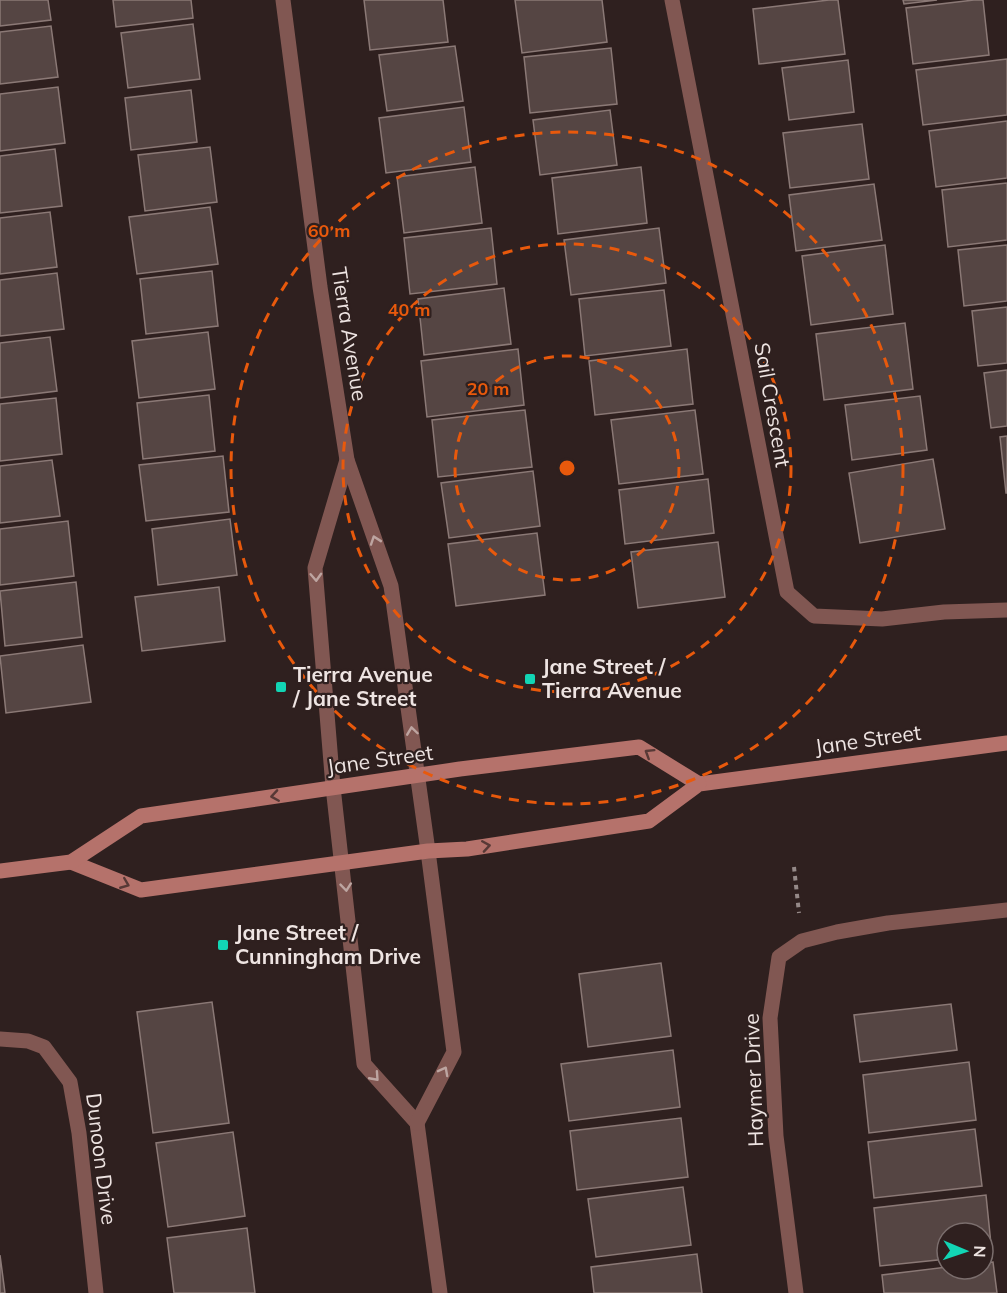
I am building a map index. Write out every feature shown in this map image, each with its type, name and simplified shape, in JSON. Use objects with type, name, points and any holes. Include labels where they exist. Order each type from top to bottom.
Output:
[{"type":"main road","name":"Jane Street","points":[[71,862],[141,890],[428,851],[467,849],[649,821],[699,784],[1007,743]]},
{"type":"main road","name":"Jane Street","points":[[0,871],[71,862],[141,816],[418,775],[639,747],[699,784]]},
{"type":"street","name":"Tierra Avenue","points":[[283,0],[320,287],[347,460],[392,586],[454,1052],[417,1123],[363,1064],[333,788],[315,568],[347,460]]},
{"type":"street","name":"Sail Crescent","points":[[672,0],[787,592],[814,616],[882,619],[944,612],[1007,610]]},
{"type":"street","name":"Haymer Drive","points":[[796,1293],[776,1136],[770,1018],[779,957],[802,941],[837,932],[888,923],[1007,910]]},
{"type":"street","name":"Dunoon Drive","points":[[0,1039],[28,1041],[44,1047],[70,1082],[79,1133],[96,1293]]},
{"type":"street","points":[[417,1123],[440,1293]]},
{"type":"path","points":[[794,867],[802,941]]},
{"type":"building","points":[[0,0],[48,0],[51,20],[0,26]]},
{"type":"building","points":[[113,0],[191,0],[193,18],[116,27]]},
{"type":"building","points":[[364,0],[443,0],[448,42],[370,50]]},
{"type":"building","points":[[515,0],[602,0],[607,42],[522,53]]},
{"type":"building","points":[[838,0],[845,54],[759,64],[753,9]]},
{"type":"building","points":[[903,0],[937,0],[904,4]]},
{"type":"building","points":[[983,0],[989,55],[913,64],[906,8]]},
{"type":"building","points":[[193,24],[200,79],[128,88],[121,33]]},
{"type":"building","points":[[51,26],[58,77],[0,84],[0,32]]},
{"type":"building","points":[[455,46],[463,101],[387,111],[379,55]]},
{"type":"building","points":[[611,48],[617,104],[530,113],[524,57]]},
{"type":"building","points":[[1007,59],[1007,115],[923,125],[916,70]]},
{"type":"building","points":[[848,60],[854,112],[789,120],[782,68]]},
{"type":"building","points":[[58,87],[65,143],[0,151],[0,94]]},
{"type":"building","points":[[191,90],[197,142],[131,150],[125,98]]},
{"type":"building","points":[[464,107],[471,162],[386,173],[379,118]]},
{"type":"building","points":[[610,110],[617,165],[540,175],[533,120]]},
{"type":"building","points":[[1007,121],[1007,178],[936,187],[929,131]]},
{"type":"building","points":[[862,124],[869,179],[790,188],[783,133]]},
{"type":"building","points":[[210,147],[217,202],[145,211],[138,155]]},
{"type":"building","points":[[55,149],[62,206],[0,213],[0,156]]},
{"type":"building","points":[[475,167],[482,223],[404,233],[397,177]]},
{"type":"building","points":[[641,167],[647,223],[558,234],[552,178]]},
{"type":"building","points":[[1007,183],[1007,240],[948,247],[942,190]]},
{"type":"building","points":[[874,184],[882,240],[796,251],[789,195]]},
{"type":"building","points":[[210,207],[218,264],[137,274],[129,217]]},
{"type":"building","points":[[50,212],[57,267],[0,274],[0,218]]},
{"type":"building","points":[[491,228],[497,284],[410,294],[404,238]]},
{"type":"building","points":[[659,228],[666,283],[571,295],[564,240]]},
{"type":"building","points":[[885,245],[893,314],[811,325],[802,256]]},
{"type":"building","points":[[1007,245],[1007,301],[964,306],[958,250]]},
{"type":"building","points":[[212,271],[218,326],[146,334],[140,279]]},
{"type":"building","points":[[57,273],[64,329],[0,336],[0,280]]},
{"type":"building","points":[[504,288],[511,344],[424,355],[418,299]]},
{"type":"building","points":[[664,290],[671,346],[585,356],[579,299]]},
{"type":"building","points":[[1007,307],[1007,363],[978,366],[972,311]]},
{"type":"building","points":[[905,323],[913,389],[824,400],[816,334]]},
{"type":"building","points":[[208,332],[215,389],[139,398],[132,341]]},
{"type":"building","points":[[50,337],[57,391],[0,398],[0,343]]},
{"type":"building","points":[[518,349],[524,405],[427,417],[421,361]]},
{"type":"building","points":[[687,349],[693,404],[595,415],[589,361]]},
{"type":"building","points":[[1007,370],[1007,426],[991,428],[984,373]]},
{"type":"building","points":[[209,395],[215,451],[143,459],[137,403]]},
{"type":"building","points":[[920,396],[927,450],[852,460],[845,405]]},
{"type":"building","points":[[56,398],[62,454],[0,461],[0,404]]},
{"type":"building","points":[[525,410],[532,467],[438,477],[432,420]]},
{"type":"building","points":[[695,410],[703,474],[619,484],[611,420]]},
{"type":"building","points":[[1007,436],[1007,493],[1006,493],[1000,437]]},
{"type":"building","points":[[223,456],[229,512],[146,521],[139,465]]},
{"type":"building","points":[[933,459],[945,529],[860,543],[849,473]]},
{"type":"building","points":[[52,460],[60,516],[0,523],[0,466]]},
{"type":"building","points":[[533,471],[540,526],[449,538],[441,483]]},
{"type":"building","points":[[708,479],[714,533],[625,544],[619,490]]},
{"type":"building","points":[[230,519],[237,575],[158,585],[152,529]]},
{"type":"building","points":[[68,521],[74,576],[0,585],[0,529]]},
{"type":"building","points":[[537,533],[545,595],[456,606],[448,544]]},
{"type":"building","points":[[718,542],[725,597],[638,608],[631,552]]},
{"type":"building","points":[[76,582],[82,637],[5,646],[0,591]]},
{"type":"building","points":[[219,587],[225,641],[142,651],[135,597]]},
{"type":"building","points":[[83,645],[91,702],[6,713],[0,656]]},
{"type":"building","points":[[661,963],[671,1036],[588,1047],[579,974]]},
{"type":"building","points":[[212,1002],[229,1123],[153,1133],[137,1012]]},
{"type":"building","points":[[951,1004],[957,1050],[860,1062],[854,1015]]},
{"type":"building","points":[[673,1050],[680,1107],[569,1121],[561,1064]]},
{"type":"building","points":[[969,1062],[976,1120],[869,1133],[863,1075]]},
{"type":"building","points":[[681,1118],[688,1177],[577,1190],[570,1131]]},
{"type":"building","points":[[975,1129],[982,1186],[874,1198],[868,1142]]},
{"type":"building","points":[[233,1132],[245,1216],[168,1227],[156,1143]]},
{"type":"building","points":[[683,1187],[691,1245],[596,1257],[588,1199]]},
{"type":"building","points":[[986,1195],[989,1221],[935,1221],[935,1260],[880,1266],[874,1208]]},
{"type":"building","points":[[247,1228],[255,1293],[174,1293],[167,1238]]},
{"type":"building","points":[[697,1254],[702,1293],[594,1293],[591,1267]]},
{"type":"building","points":[[0,1255],[5,1293],[0,1293]]},
{"type":"building","points":[[935,1268],[935,1281],[995,1281],[995,1278],[997,1293],[884,1293],[882,1275]]},
{"type":"place","name":"Jane Street / Tierra Avenue","points":[[530,679]]},
{"type":"place","name":"Tierra Avenue / Jane Street","points":[[281,687]]},
{"type":"place","name":"Jane Street / Cunningham Drive","points":[[223,945]]}]
